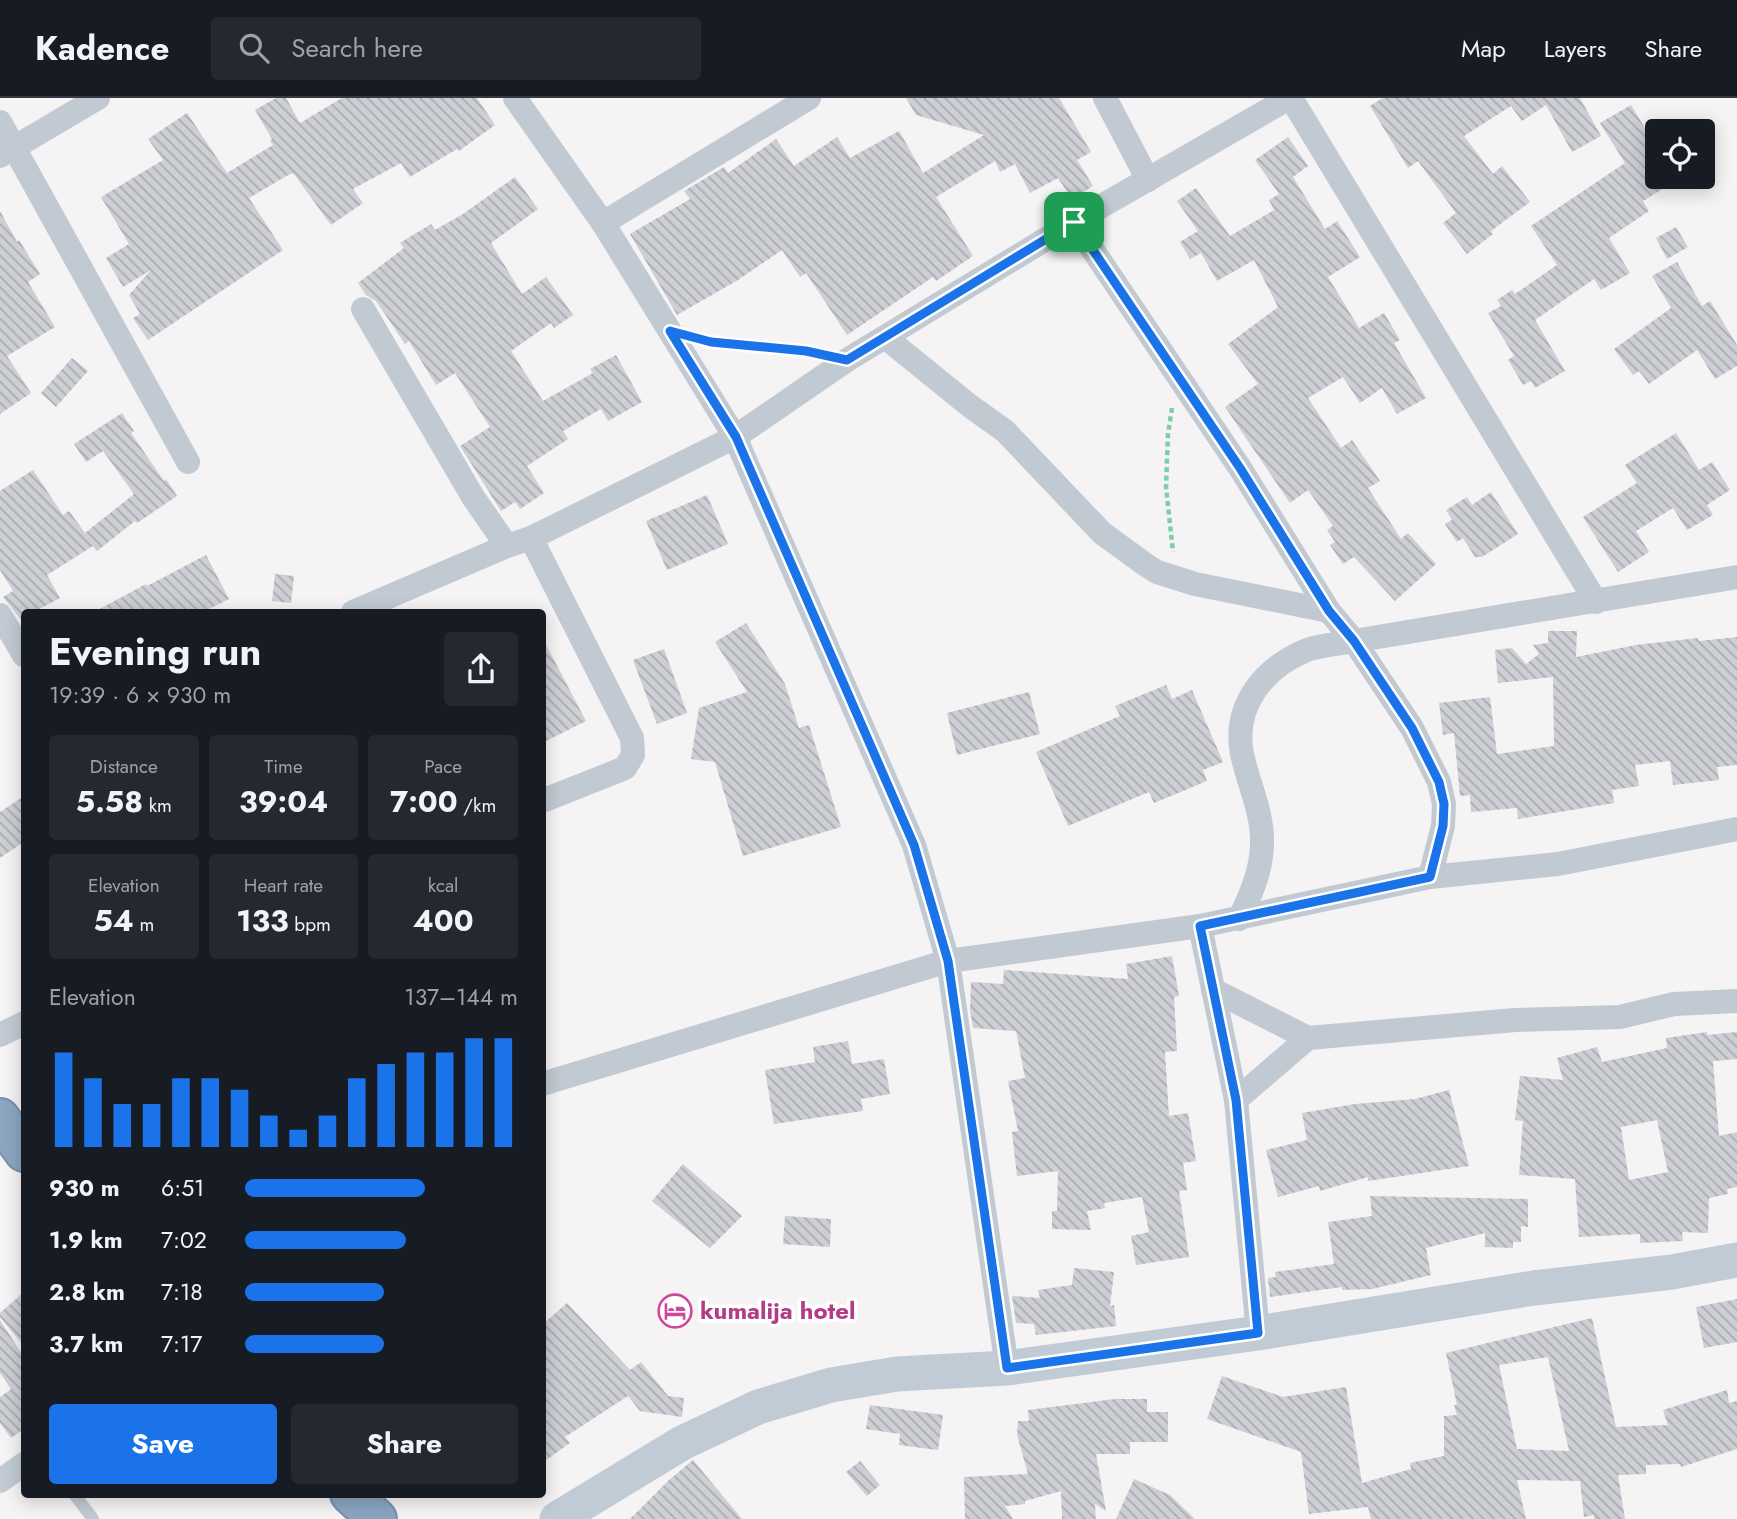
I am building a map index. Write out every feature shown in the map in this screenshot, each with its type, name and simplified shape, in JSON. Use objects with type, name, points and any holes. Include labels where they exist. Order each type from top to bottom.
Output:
[{"type":"highway","points":[[0,1118],[21,1148]]},
{"type":"highway","points":[[354,1498],[377,1519]]},
{"type":"street","points":[[7,152],[98,98]]},
{"type":"street","points":[[515,98],[603,223],[736,437],[914,845],[948,961],[1007,1368]]},
{"type":"street","points":[[603,223],[810,98]]},
{"type":"street","points":[[1105,98],[1148,180]]},
{"type":"street","points":[[360,609],[531,538],[736,437],[847,360],[1074,222],[1290,98],[1595,602]]},
{"type":"street","points":[[0,122],[7,152],[188,462]]},
{"type":"street","points":[[1074,222],[1240,468],[1329,611],[1354,641],[1412,728],[1439,782],[1444,804],[1443,826],[1430,877]]},
{"type":"street","points":[[363,309],[473,497],[508,546]]},
{"type":"street","points":[[886,338],[1005,431],[1102,533],[1146,565],[1174,578],[1329,611]]},
{"type":"street","points":[[531,538],[632,738],[633,746],[633,755],[625,768],[546,799]]},
{"type":"street","points":[[1239,919],[1253,891],[1262,842],[1242,752],[1242,714],[1252,692],[1264,677],[1307,650],[1737,577]]},
{"type":"street","points":[[0,615],[21,650]]},
{"type":"street","points":[[546,1083],[948,961],[1200,926],[1430,877],[1558,864],[1737,829]]},
{"type":"street","points":[[1200,926],[1236,1100],[1258,1333]]},
{"type":"street","points":[[1213,990],[1308,1038],[1515,1020],[1620,1017],[1674,1004],[1737,1001]]},
{"type":"street","points":[[0,1035],[21,1024]]},
{"type":"street","points":[[1236,1100],[1308,1038]]},
{"type":"street","points":[[557,1519],[682,1443],[758,1407],[831,1385],[897,1374],[1007,1368],[1258,1333],[1534,1288],[1672,1272],[1737,1261]]},
{"type":"street","points":[[0,1481],[21,1466]]},
{"type":"lane","points":[[77,1498],[93,1519]]},
{"type":"path","points":[[670,331],[711,342],[806,351],[847,360]]},
{"type":"path","points":[[1174,578],[1166,466],[1177,374]]},
{"type":"building","points":[[276,98],[286,98],[300,123],[342,98],[477,98],[495,125],[459,151],[457,149],[410,177],[401,163],[353,189],[363,203],[331,225],[294,174],[249,198],[283,250],[148,340],[133,318],[140,314],[129,295],[151,270],[123,287],[106,258],[129,244],[101,197],[163,160],[148,139],[187,113],[227,173],[273,145],[255,110]]},
{"type":"building","points":[[906,98],[1059,98],[1091,152],[1077,160],[1093,186],[1072,199],[1058,178],[1030,193],[1015,164],[1000,172],[995,161],[936,197],[973,256],[936,281],[933,277],[847,335],[806,273],[800,277],[782,250],[738,280],[677,315],[630,234],[690,199],[684,191],[724,167],[728,173],[776,139],[794,166],[837,137],[850,158],[899,131],[923,173],[984,135],[916,115]]},
{"type":"building","points":[[1383,98],[1580,98],[1601,136],[1572,152],[1546,105],[1522,121],[1511,106],[1464,136],[1493,174],[1502,166],[1530,202],[1491,231],[1493,234],[1467,254],[1443,223],[1456,213],[1418,161],[1408,168],[1370,106]]},
{"type":"building","points":[[1631,105],[1645,128],[1645,189],[1662,189],[1643,201],[1649,211],[1609,238],[1630,273],[1601,290],[1594,279],[1535,320],[1565,371],[1535,388],[1531,381],[1523,385],[1508,360],[1514,356],[1488,313],[1501,306],[1497,300],[1512,290],[1515,294],[1557,265],[1531,226],[1625,163],[1600,123]]},
{"type":"building","points":[[1288,137],[1308,166],[1293,177],[1325,229],[1337,221],[1360,257],[1328,277],[1359,328],[1384,313],[1400,340],[1394,343],[1426,398],[1397,414],[1382,388],[1360,403],[1343,377],[1308,398],[1341,448],[1352,440],[1380,481],[1368,488],[1401,539],[1408,533],[1436,564],[1395,601],[1354,557],[1343,564],[1330,545],[1335,542],[1327,530],[1333,526],[1308,490],[1290,503],[1225,407],[1258,384],[1228,344],[1278,307],[1254,260],[1217,281],[1201,253],[1190,259],[1180,242],[1198,231],[1177,201],[1196,188],[1230,236],[1274,210],[1269,200],[1279,194],[1255,160]]},
{"type":"building","points":[[515,177],[538,209],[491,243],[522,294],[546,277],[573,315],[554,328],[551,323],[511,351],[543,401],[593,373],[590,369],[616,355],[642,402],[608,421],[601,409],[563,431],[568,439],[527,466],[544,493],[520,509],[515,502],[501,511],[460,446],[490,427],[455,373],[436,385],[409,341],[405,344],[376,301],[366,295],[358,283],[404,248],[400,243],[431,224],[435,230],[463,214]]},
{"type":"building","points":[[0,211],[17,242],[19,240],[40,274],[28,282],[55,327],[7,356],[31,393],[0,414]]},
{"type":"building","points":[[1676,227],[1688,247],[1667,259],[1656,238]]},
{"type":"building","points":[[1677,262],[1702,306],[1710,301],[1737,345],[1737,366],[1715,379],[1697,350],[1649,384],[1639,371],[1633,375],[1614,349],[1671,308],[1652,276]]},
{"type":"building","points":[[72,358],[88,371],[56,407],[41,393]]},
{"type":"building","points":[[122,413],[134,431],[131,433],[177,496],[137,523],[135,521],[97,551],[93,546],[47,575],[60,598],[40,609],[21,609],[21,620],[3,597],[13,591],[0,570],[0,491],[33,470],[63,515],[69,511],[85,533],[134,494],[103,451],[86,462],[74,444]]},
{"type":"building","points":[[1676,433],[1699,470],[1712,462],[1730,490],[1707,505],[1713,515],[1687,530],[1673,508],[1636,531],[1649,552],[1618,572],[1583,517],[1637,483],[1625,465]]},
{"type":"building","points":[[1491,492],[1518,534],[1482,557],[1475,557],[1463,538],[1457,542],[1445,524],[1452,520],[1446,510],[1467,497],[1472,505]]},
{"type":"building","points":[[707,495],[728,544],[667,570],[646,521]]},
{"type":"building","points":[[206,555],[229,599],[209,609],[100,609],[146,584],[147,586]]},
{"type":"building","points":[[275,574],[294,576],[291,603],[272,601]]},
{"type":"building","points":[[746,623],[785,684],[799,728],[809,725],[841,827],[743,856],[715,762],[691,759],[699,708],[747,692],[715,642]]},
{"type":"building","points":[[1548,631],[1577,631],[1576,657],[1636,645],[1737,637],[1737,765],[1717,767],[1719,780],[1673,785],[1670,761],[1635,765],[1639,786],[1612,790],[1614,803],[1518,819],[1517,808],[1471,812],[1470,795],[1460,796],[1454,733],[1443,735],[1439,703],[1490,697],[1497,754],[1554,746],[1553,677],[1498,683],[1495,650],[1512,648],[1526,664],[1539,654],[1533,645],[1548,643]]},
{"type":"building","points":[[546,645],[586,721],[546,741]]},
{"type":"building","points":[[664,649],[687,713],[657,724],[633,660]]},
{"type":"building","points":[[1166,685],[1172,699],[1192,690],[1223,762],[1203,770],[1207,781],[1154,803],[1149,792],[1068,826],[1036,752],[1120,716],[1115,706]]},
{"type":"building","points":[[1029,692],[1040,734],[957,755],[947,713]]},
{"type":"building","points":[[21,798],[21,844],[0,858],[0,812]]},
{"type":"building","points":[[1172,956],[1179,996],[1174,997],[1177,1051],[1165,1052],[1169,1116],[1188,1113],[1196,1161],[1183,1163],[1187,1190],[1179,1191],[1189,1257],[1136,1265],[1131,1236],[1149,1232],[1142,1197],[1104,1203],[1105,1208],[1087,1211],[1091,1230],[1052,1229],[1052,1211],[1057,1211],[1058,1171],[1017,1176],[1012,1132],[1018,1131],[1008,1081],[1025,1078],[1016,1031],[973,1028],[970,1010],[971,982],[1003,984],[1004,970],[1128,979],[1126,964]]},
{"type":"building","points":[[1707,1032],[1707,1035],[1737,1032],[1737,1059],[1713,1061],[1719,1136],[1737,1132],[1737,1187],[1727,1189],[1728,1194],[1709,1198],[1708,1233],[1682,1232],[1683,1241],[1640,1243],[1640,1234],[1579,1237],[1575,1179],[1519,1175],[1523,1121],[1515,1120],[1520,1076],[1563,1080],[1557,1058],[1597,1047],[1602,1062],[1667,1048],[1666,1038]],"holes":[[[1657,1120],[1668,1172],[1629,1180],[1621,1127]]]},
{"type":"building","points":[[848,1041],[852,1064],[884,1059],[890,1094],[861,1099],[863,1111],[774,1124],[765,1070],[815,1062],[813,1047]]},
{"type":"building","points":[[1449,1090],[1469,1166],[1368,1181],[1368,1177],[1320,1191],[1319,1186],[1278,1197],[1266,1150],[1307,1140],[1302,1113],[1355,1104],[1415,1099]]},
{"type":"building","points":[[683,1164],[742,1216],[710,1248],[652,1201]]},
{"type":"building","points":[[1370,1196],[1528,1199],[1528,1227],[1521,1226],[1521,1242],[1513,1242],[1513,1248],[1485,1247],[1485,1233],[1426,1248],[1431,1275],[1372,1289],[1342,1290],[1342,1287],[1270,1297],[1268,1278],[1276,1277],[1275,1272],[1334,1264],[1328,1222],[1372,1216]]},
{"type":"building","points":[[785,1216],[831,1219],[830,1247],[783,1244]]},
{"type":"building","points":[[1074,1268],[1114,1272],[1110,1306],[1114,1305],[1116,1326],[1036,1335],[1034,1324],[1016,1323],[1012,1296],[1040,1298],[1038,1290],[1072,1285]]},
{"type":"building","points":[[21,1295],[21,1342],[0,1317],[0,1313]]},
{"type":"building","points":[[1737,1299],[1737,1342],[1704,1348],[1696,1307]]},
{"type":"building","points":[[567,1303],[630,1370],[641,1362],[668,1396],[684,1398],[682,1417],[640,1411],[628,1396],[565,1437],[570,1443],[546,1460],[546,1321]]},
{"type":"building","points":[[1592,1318],[1616,1427],[1668,1425],[1663,1410],[1727,1390],[1729,1403],[1737,1401],[1737,1449],[1681,1467],[1680,1464],[1646,1465],[1646,1474],[1618,1475],[1625,1519],[1594,1519],[1594,1515],[1584,1517],[1580,1481],[1517,1480],[1526,1519],[1371,1519],[1368,1507],[1309,1514],[1301,1452],[1207,1419],[1222,1376],[1283,1397],[1346,1387],[1362,1483],[1411,1469],[1410,1463],[1444,1456],[1444,1416],[1457,1415],[1446,1353]],"holes":[[[1548,1357],[1569,1451],[1517,1449],[1499,1365]]]},
{"type":"building","points":[[0,1320],[21,1352],[21,1431],[11,1438],[0,1423],[0,1397],[11,1389],[0,1373]]},
{"type":"building","points":[[1115,1399],[1147,1399],[1147,1412],[1168,1412],[1168,1442],[1130,1442],[1130,1454],[1096,1454],[1106,1511],[1095,1504],[1096,1519],[1062,1519],[1061,1491],[1025,1501],[1025,1504],[1005,1506],[1013,1519],[965,1519],[964,1477],[1028,1474],[1017,1435],[1018,1421],[1029,1421],[1028,1410]]},
{"type":"building","points":[[870,1405],[943,1415],[938,1450],[899,1445],[900,1434],[866,1429]]},
{"type":"building","points":[[693,1460],[742,1519],[630,1519],[669,1480]]},
{"type":"building","points":[[860,1461],[880,1485],[867,1496],[846,1472]]},
{"type":"building","points":[[1134,1479],[1170,1495],[1195,1519],[1116,1519]]},
{"type":"place","name":"kumalija hotel","points":[[675,1311]]},
{"type":"route","points":[[1074,222],[1240,468],[1329,611],[1354,641],[1412,728],[1439,782],[1444,804],[1443,826],[1430,877],[1200,926],[1236,1100],[1258,1333],[1007,1368],[948,961],[914,845],[736,437],[670,331],[723,344],[806,351],[847,360],[1074,222]]}]
